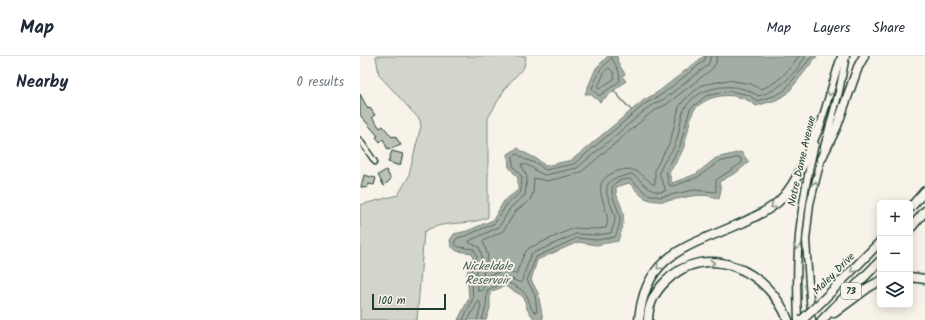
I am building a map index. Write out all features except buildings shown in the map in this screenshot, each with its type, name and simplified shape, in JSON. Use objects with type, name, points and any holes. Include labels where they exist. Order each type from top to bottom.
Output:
[{"type":"highway","points":[[821,159],[837,126],[855,73],[864,56]]},
{"type":"highway","points":[[639,320],[640,305],[646,286],[659,266],[686,248],[757,216],[778,202],[793,182],[820,124]]},
{"type":"highway","points":[[913,205],[925,191]]},
{"type":"highway","points":[[913,225],[925,211]]},
{"type":"highway","name":"Maley Drive","points":[[806,319],[877,245]]},
{"type":"highway","points":[[648,320],[652,300],[668,279],[689,266],[710,263],[738,267],[755,277],[777,297],[788,320]]},
{"type":"highway","name":"73","points":[[823,320],[877,264]]},
{"type":"highway","points":[[913,277],[925,279]]},
{"type":"highway","points":[[823,320],[868,287],[877,282]]},
{"type":"main road","name":"Notre Dame Avenue","points":[[806,319],[796,259],[800,211],[806,179],[820,124],[841,56]]},
{"type":"main road","name":"Notre Dame Avenue","points":[[806,319],[806,240],[810,204],[839,92],[846,56]]},
{"type":"street","points":[[360,140],[375,162]]},
{"type":"shaded area","points":[[376,56],[526,56],[524,67],[506,87],[488,118],[488,217],[473,222],[447,224],[431,228],[424,232],[417,320],[360,320],[360,205],[398,195],[408,178],[421,126],[420,120],[379,75]]},
{"type":"water","points":[[608,56],[617,56],[618,63],[625,74],[622,76],[626,81],[600,102],[590,94],[585,94],[596,68]]},
{"type":"water","name":"Nickeldale Reservoir","points":[[704,56],[817,56],[787,94],[776,100],[756,106],[742,98],[733,96],[716,97],[700,104],[694,110],[683,150],[669,173],[672,183],[696,174],[716,158],[741,152],[749,162],[737,172],[719,182],[721,189],[719,199],[700,195],[672,200],[654,201],[643,197],[629,183],[616,187],[623,215],[622,228],[618,241],[597,245],[578,242],[537,260],[531,280],[538,293],[543,320],[535,320],[527,309],[524,298],[505,286],[490,292],[490,308],[486,320],[458,320],[469,298],[467,273],[473,257],[472,253],[457,251],[451,246],[450,240],[454,234],[467,231],[493,220],[504,201],[518,190],[518,178],[509,167],[508,154],[518,148],[545,166],[572,160],[644,100],[658,92]]},
{"type":"waterway","points":[[614,91],[631,110]]}]
